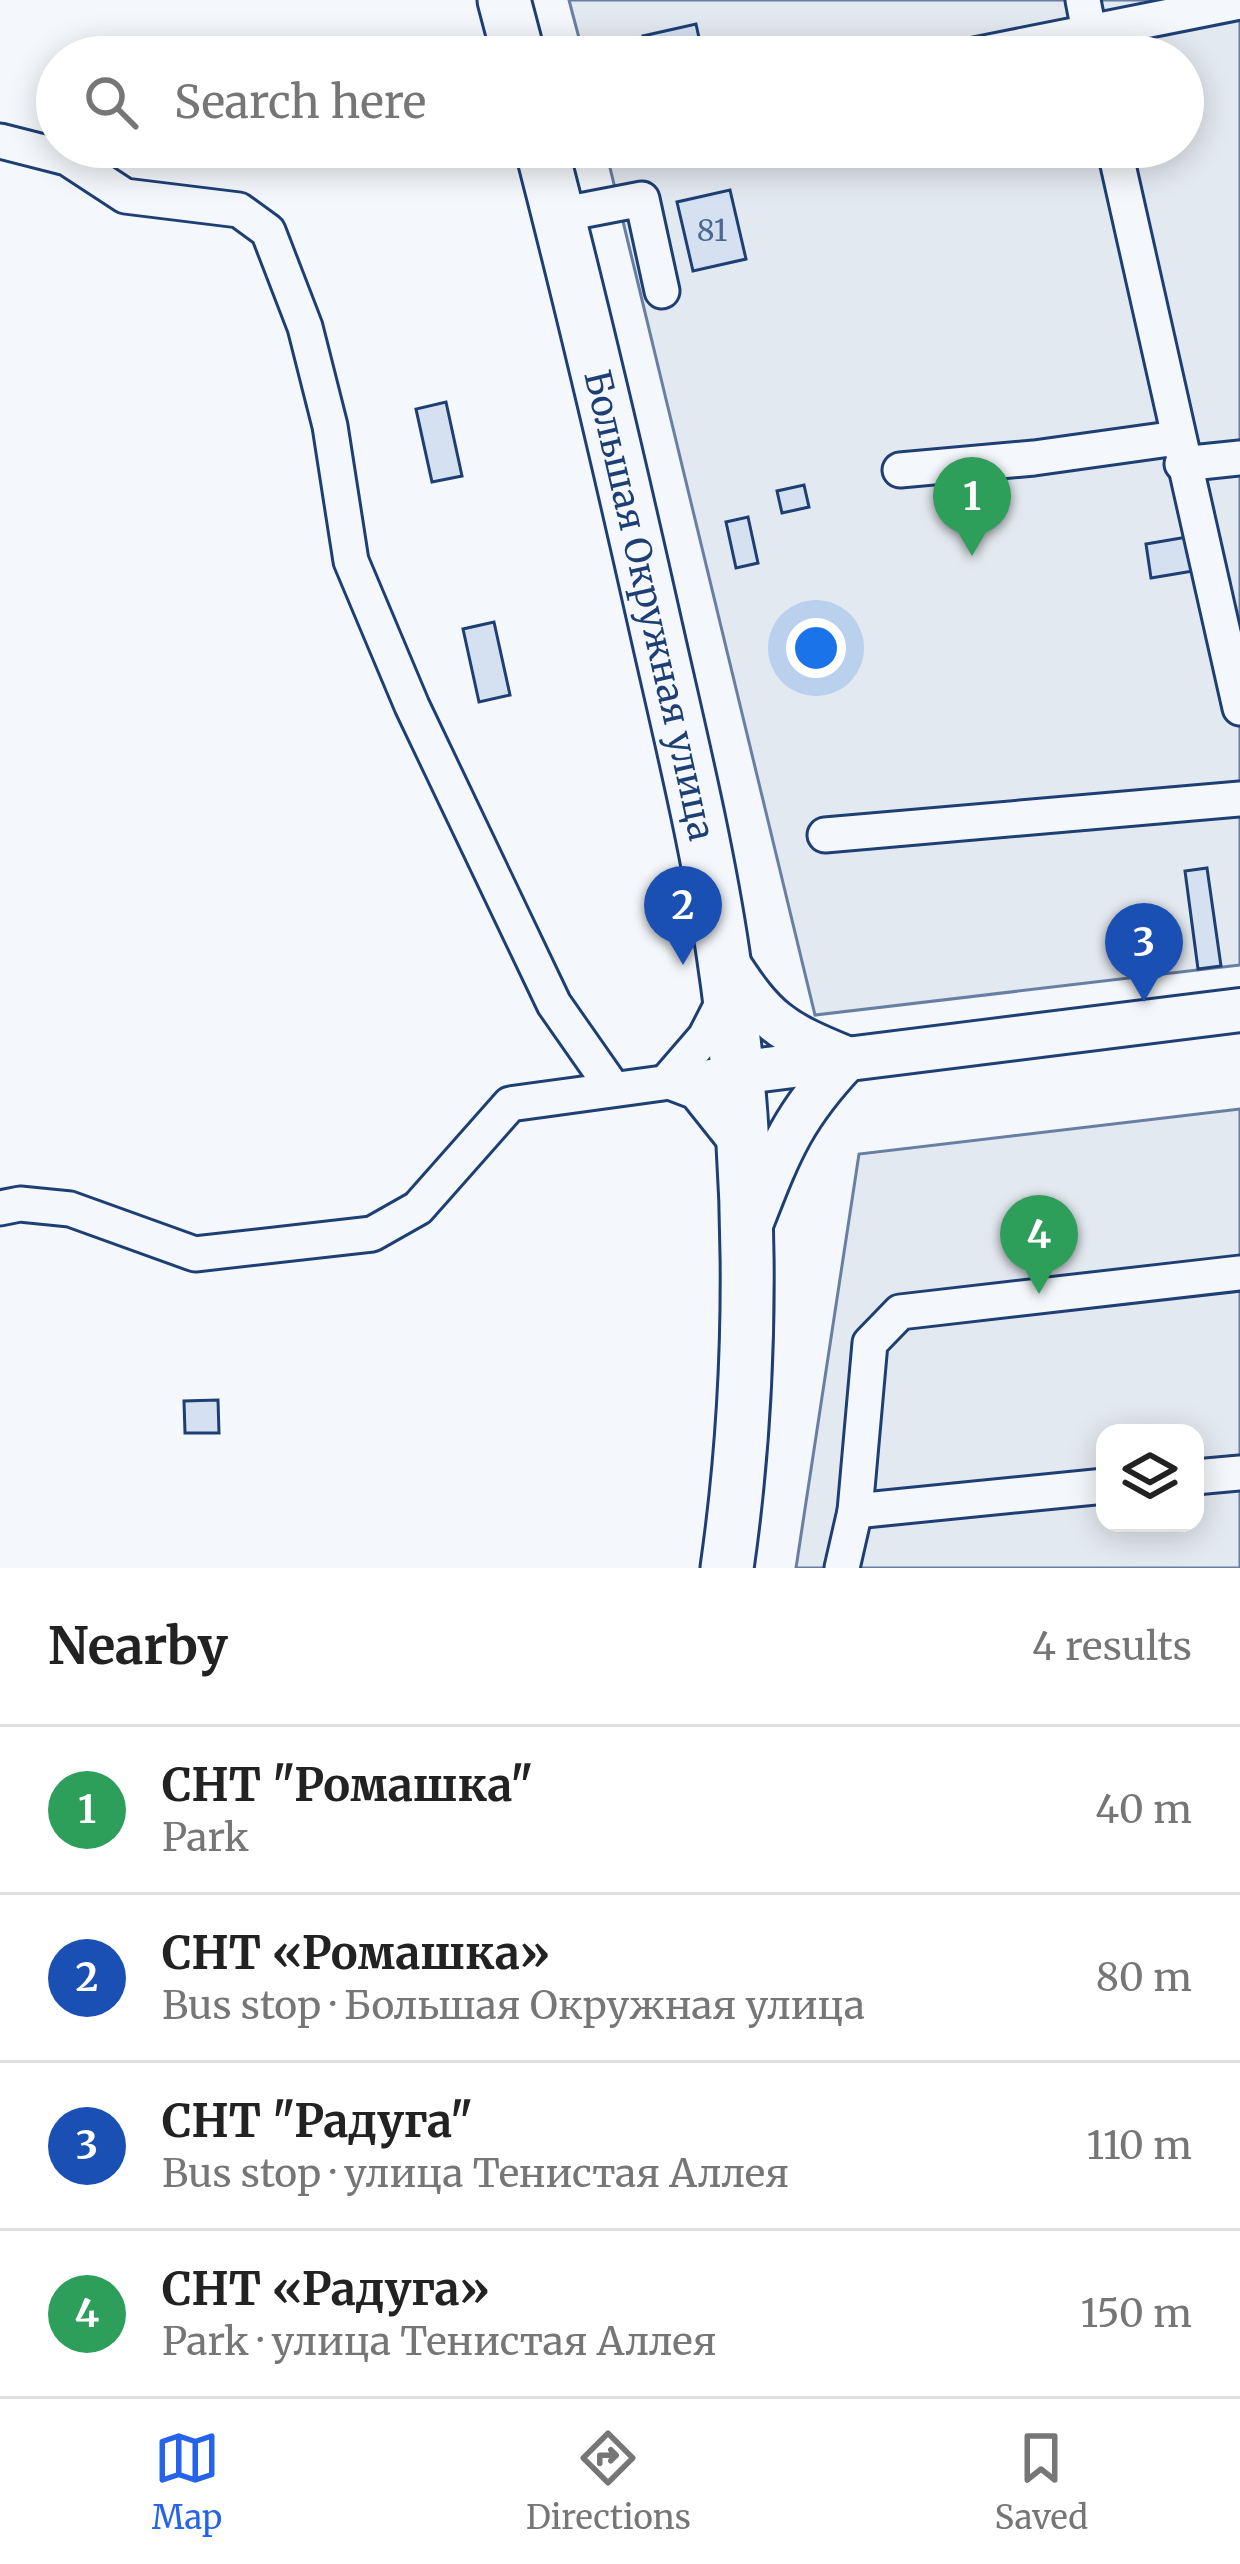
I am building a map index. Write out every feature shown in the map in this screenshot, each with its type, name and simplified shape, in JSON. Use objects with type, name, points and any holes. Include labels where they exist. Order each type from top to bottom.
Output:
[{"type":"highway","points":[[504,0],[513,36]]},
{"type":"highway","name":"Большая Окружная улица","points":[[547,168],[703,838],[725,974],[748,1232],[741,1468],[727,1568]]},
{"type":"main road","points":[[725,974],[775,1025],[847,1059]]},
{"type":"main road","points":[[736,1072],[1240,1010]]},
{"type":"main road","points":[[748,1232],[792,1124],[810,1097],[847,1059]]},
{"type":"street","points":[[1058,36],[1240,2]]},
{"type":"street","points":[[0,141],[36,150]]},
{"type":"street","points":[[82,168],[125,196],[239,210],[268,231],[310,347],[330,426],[352,561],[412,706],[554,1004],[612,1087]]},
{"type":"street","points":[[1119,168],[1240,708]]},
{"type":"street","points":[[559,215],[642,200],[662,291]]},
{"type":"street","points":[[901,470],[1180,451],[1240,458]]},
{"type":"street","points":[[825,835],[1240,799]]},
{"type":"street","points":[[667,1081],[705,1037],[725,974]]},
{"type":"street","points":[[0,1208],[20,1204],[70,1209],[195,1254],[372,1234],[418,1208],[510,1104],[736,1072]]},
{"type":"street","points":[[667,1081],[696,1091],[742,1149]]},
{"type":"street","points":[[842,1568],[855,1510],[870,1342],[900,1312],[1240,1273]]},
{"type":"street","points":[[1204,1476],[1240,1473]]},
{"type":"street","points":[[855,1510],[1096,1487]]},
{"type":"shaded area","points":[[569,0],[1240,0],[1240,965],[815,1015],[610,168],[1204,168],[1204,36],[578,36]]},
{"type":"shaded area","points":[[1240,1109],[1240,1568],[796,1568],[859,1154]]},
{"type":"building","points":[[696,24],[699,36],[643,36]]},
{"type":"building","points":[[730,190],[746,259],[693,271],[677,202]]},
{"type":"building","points":[[446,402],[462,476],[432,482],[416,409]]},
{"type":"building","points":[[804,485],[809,507],[782,513],[777,491]]},
{"type":"building","points":[[748,517],[758,563],[736,568],[726,522]]},
{"type":"building","points":[[1193,536],[1199,570],[1151,578],[1146,544]]},
{"type":"building","points":[[494,622],[510,695],[479,702],[463,629]]},
{"type":"building","points":[[1207,868],[1221,966],[1198,969],[1185,871]]},
{"type":"building","points":[[218,1400],[219,1433],[185,1433],[184,1401]]},
{"type":"place","name":"СНТ \"Ромашка\"","points":[[972,556]]},
{"type":"place","name":"СНТ «Ромашка»","points":[[683,965]]},
{"type":"place","name":"СНТ \"Радуга\"","points":[[1144,1002]]},
{"type":"place","name":"СНТ «Радуга»","points":[[1039,1294]]}]
